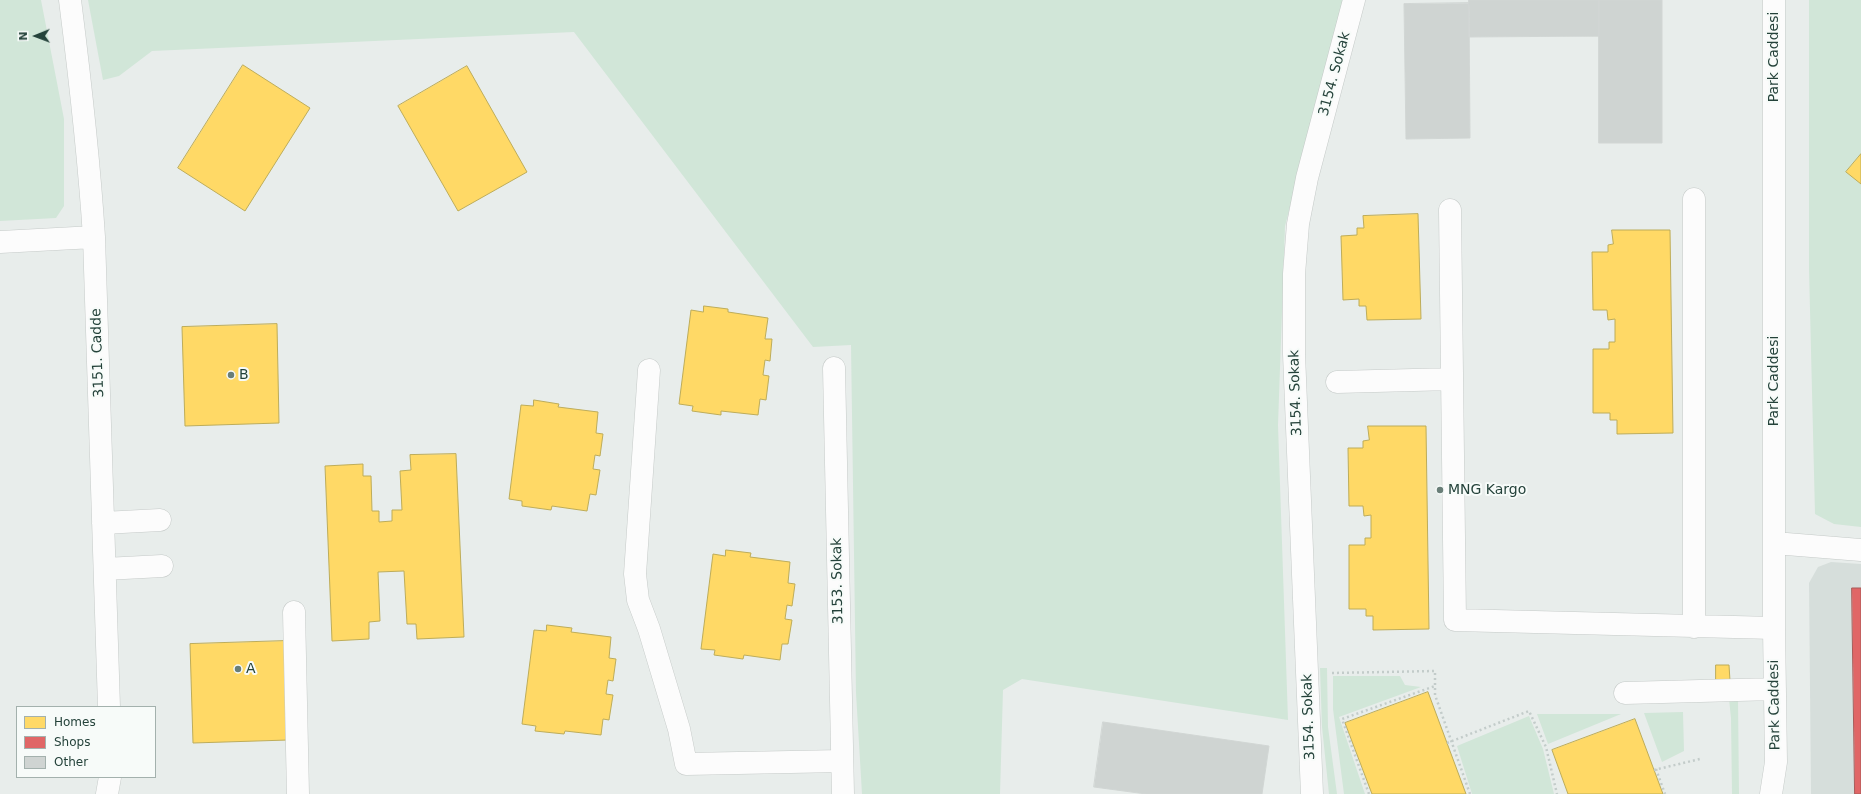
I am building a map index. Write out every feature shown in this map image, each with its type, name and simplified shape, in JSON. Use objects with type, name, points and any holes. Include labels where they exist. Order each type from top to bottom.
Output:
[{"type":"street","name":"3151. Cadde","points":[[70,0],[90,166],[94,237],[109,706]]},
{"type":"street","name":"3154. Sokak","points":[[1312,794],[1294,347],[1294,274],[1298,224],[1307,178],[1354,0]]},
{"type":"street","name":"Park Caddesi","points":[[1771,794],[1776,762],[1774,628],[1774,0]]},
{"type":"street","points":[[1694,199],[1694,627]]},
{"type":"street","points":[[1450,210],[1455,620],[1774,628]]},
{"type":"street","points":[[0,242],[94,237]]},
{"type":"street","name":"3153. Sokak","points":[[834,368],[843,794]]},
{"type":"street","points":[[649,370],[635,574],[638,600],[649,629],[679,729],[686,764],[842,761]]},
{"type":"street","points":[[1337,382],[1452,379]]},
{"type":"street","points":[[103,523],[160,520]]},
{"type":"street","points":[[1774,543],[1861,550]]},
{"type":"street","points":[[105,569],[162,566]]},
{"type":"street","points":[[294,612],[298,794]]},
{"type":"street","points":[[1625,693],[1775,689]]},
{"type":"street","name":"Park Caddesi","points":[[1776,762],[1782,794]]},
{"type":"street","points":[[107,794],[110,778]]},
{"type":"path","points":[[1329,673],[1435,671],[1435,695],[1470,794]]},
{"type":"path","points":[[1369,794],[1342,719],[1435,686]]},
{"type":"path","points":[[1447,743],[1529,711],[1546,747],[1557,794]]},
{"type":"path","points":[[1665,794],[1655,770],[1700,759]]},
{"type":"shaded area","points":[[1831,562],[1861,564],[1861,794],[1811,794],[1809,583],[1818,567]]},
{"type":"green space","points":[[0,0],[41,0],[64,119],[64,206],[56,218],[0,221]]},
{"type":"green space","points":[[88,0],[1344,0],[1285,226],[1278,425],[1288,720],[1022,679],[1003,690],[1000,794],[862,794],[856,693],[851,345],[813,347],[574,32],[152,51],[119,76],[103,80]]},
{"type":"green space","points":[[1809,0],[1861,0],[1861,154],[1847,172],[1861,184],[1861,527],[1834,524],[1815,514],[1809,269]]},
{"type":"green space","points":[[1320,668],[1327,668],[1328,727],[1337,794],[1329,794],[1322,727]]},
{"type":"green space","points":[[1333,676],[1400,676],[1405,685],[1421,687],[1339,717],[1365,794],[1344,794],[1333,709]]},
{"type":"green space","points":[[1729,699],[1738,699],[1739,794],[1732,794],[1731,718]]},
{"type":"green space","points":[[1683,712],[1684,751],[1662,762],[1644,713]]},
{"type":"green space","points":[[1537,714],[1621,714],[1548,744]]},
{"type":"green space","points":[[1529,716],[1543,749],[1554,794],[1472,794],[1457,746]]},
{"type":"building: Homes","points":[[243,65],[310,108],[245,211],[178,168]]},
{"type":"building: Homes","points":[[467,66],[527,172],[458,211],[398,106]]},
{"type":"building: Homes","points":[[1861,154],[1861,184],[1846,172]]},
{"type":"building: Homes","points":[[1418,214],[1421,319],[1367,320],[1366,306],[1359,306],[1359,299],[1343,300],[1341,236],[1357,235],[1357,228],[1364,228],[1363,216]]},
{"type":"building: Homes","points":[[1612,230],[1670,230],[1673,433],[1617,434],[1617,420],[1610,420],[1610,413],[1593,413],[1593,349],[1609,349],[1609,342],[1615,342],[1615,319],[1608,320],[1607,310],[1593,310],[1592,252],[1608,252],[1608,245],[1613,244]]},
{"type":"building: Homes","points":[[704,306],[728,309],[728,312],[768,318],[765,339],[772,339],[770,361],[765,360],[763,375],[769,376],[766,400],[760,399],[758,415],[721,411],[721,415],[692,411],[693,406],[679,404],[691,310],[703,312]]},
{"type":"building: Homes","name":"B","points":[[277,324],[279,423],[185,426],[182,327]]},
{"type":"building: Homes","points":[[534,400],[559,404],[558,407],[598,412],[596,433],[603,434],[600,456],[595,455],[593,469],[600,470],[596,495],[590,494],[587,511],[552,506],[551,510],[522,506],[522,501],[509,499],[521,405],[533,406]]},
{"type":"building: Homes","points":[[1368,426],[1426,426],[1429,629],[1373,630],[1373,616],[1366,616],[1366,609],[1349,609],[1349,545],[1365,545],[1365,538],[1371,538],[1371,515],[1364,516],[1363,506],[1349,506],[1348,448],[1363,448],[1363,441],[1369,440]]},
{"type":"building: Homes","points":[[456,454],[464,637],[417,639],[416,624],[407,624],[404,571],[378,572],[380,621],[369,622],[369,639],[332,641],[325,466],[363,464],[363,476],[371,476],[372,511],[379,511],[379,522],[392,521],[392,510],[402,510],[400,471],[411,470],[410,455]]},
{"type":"building: Homes","points":[[726,550],[751,553],[750,557],[790,562],[788,583],[795,584],[792,606],[787,605],[785,619],[792,620],[788,644],[782,644],[780,660],[744,655],[743,659],[714,655],[715,650],[701,649],[713,554],[725,556]]},
{"type":"building: Homes","points":[[547,625],[572,628],[571,632],[611,637],[609,658],[616,659],[613,681],[608,680],[606,694],[613,695],[609,720],[603,719],[601,735],[565,731],[564,734],[535,731],[536,726],[522,724],[534,630],[546,631]]},
{"type":"building: Homes","name":"A","points":[[285,641],[288,740],[193,743],[190,644]]},
{"type":"building: Homes","points":[[1716,665],[1729,665],[1730,681],[1716,681]]},
{"type":"building: Homes","points":[[1428,692],[1466,794],[1372,794],[1345,723]]},
{"type":"building: Homes","points":[[1635,719],[1663,794],[1568,794],[1552,750]]},
{"type":"building: Shops","points":[[1852,588],[1861,588],[1861,794],[1855,794]]},
{"type":"building: Other","points":[[1469,0],[1599,0],[1599,36],[1469,37]]},
{"type":"building: Other","points":[[1599,0],[1662,0],[1662,143],[1599,143]]},
{"type":"building: Other","points":[[1469,3],[1470,138],[1406,139],[1404,4]]},
{"type":"building: Other","points":[[1103,722],[1269,746],[1262,794],[1146,794],[1094,787]]},
{"type":"place","name":"B","points":[[231,375]]},
{"type":"place","name":"MNG Kargo","points":[[1440,490]]},
{"type":"place","name":"A","points":[[238,669]]}]
